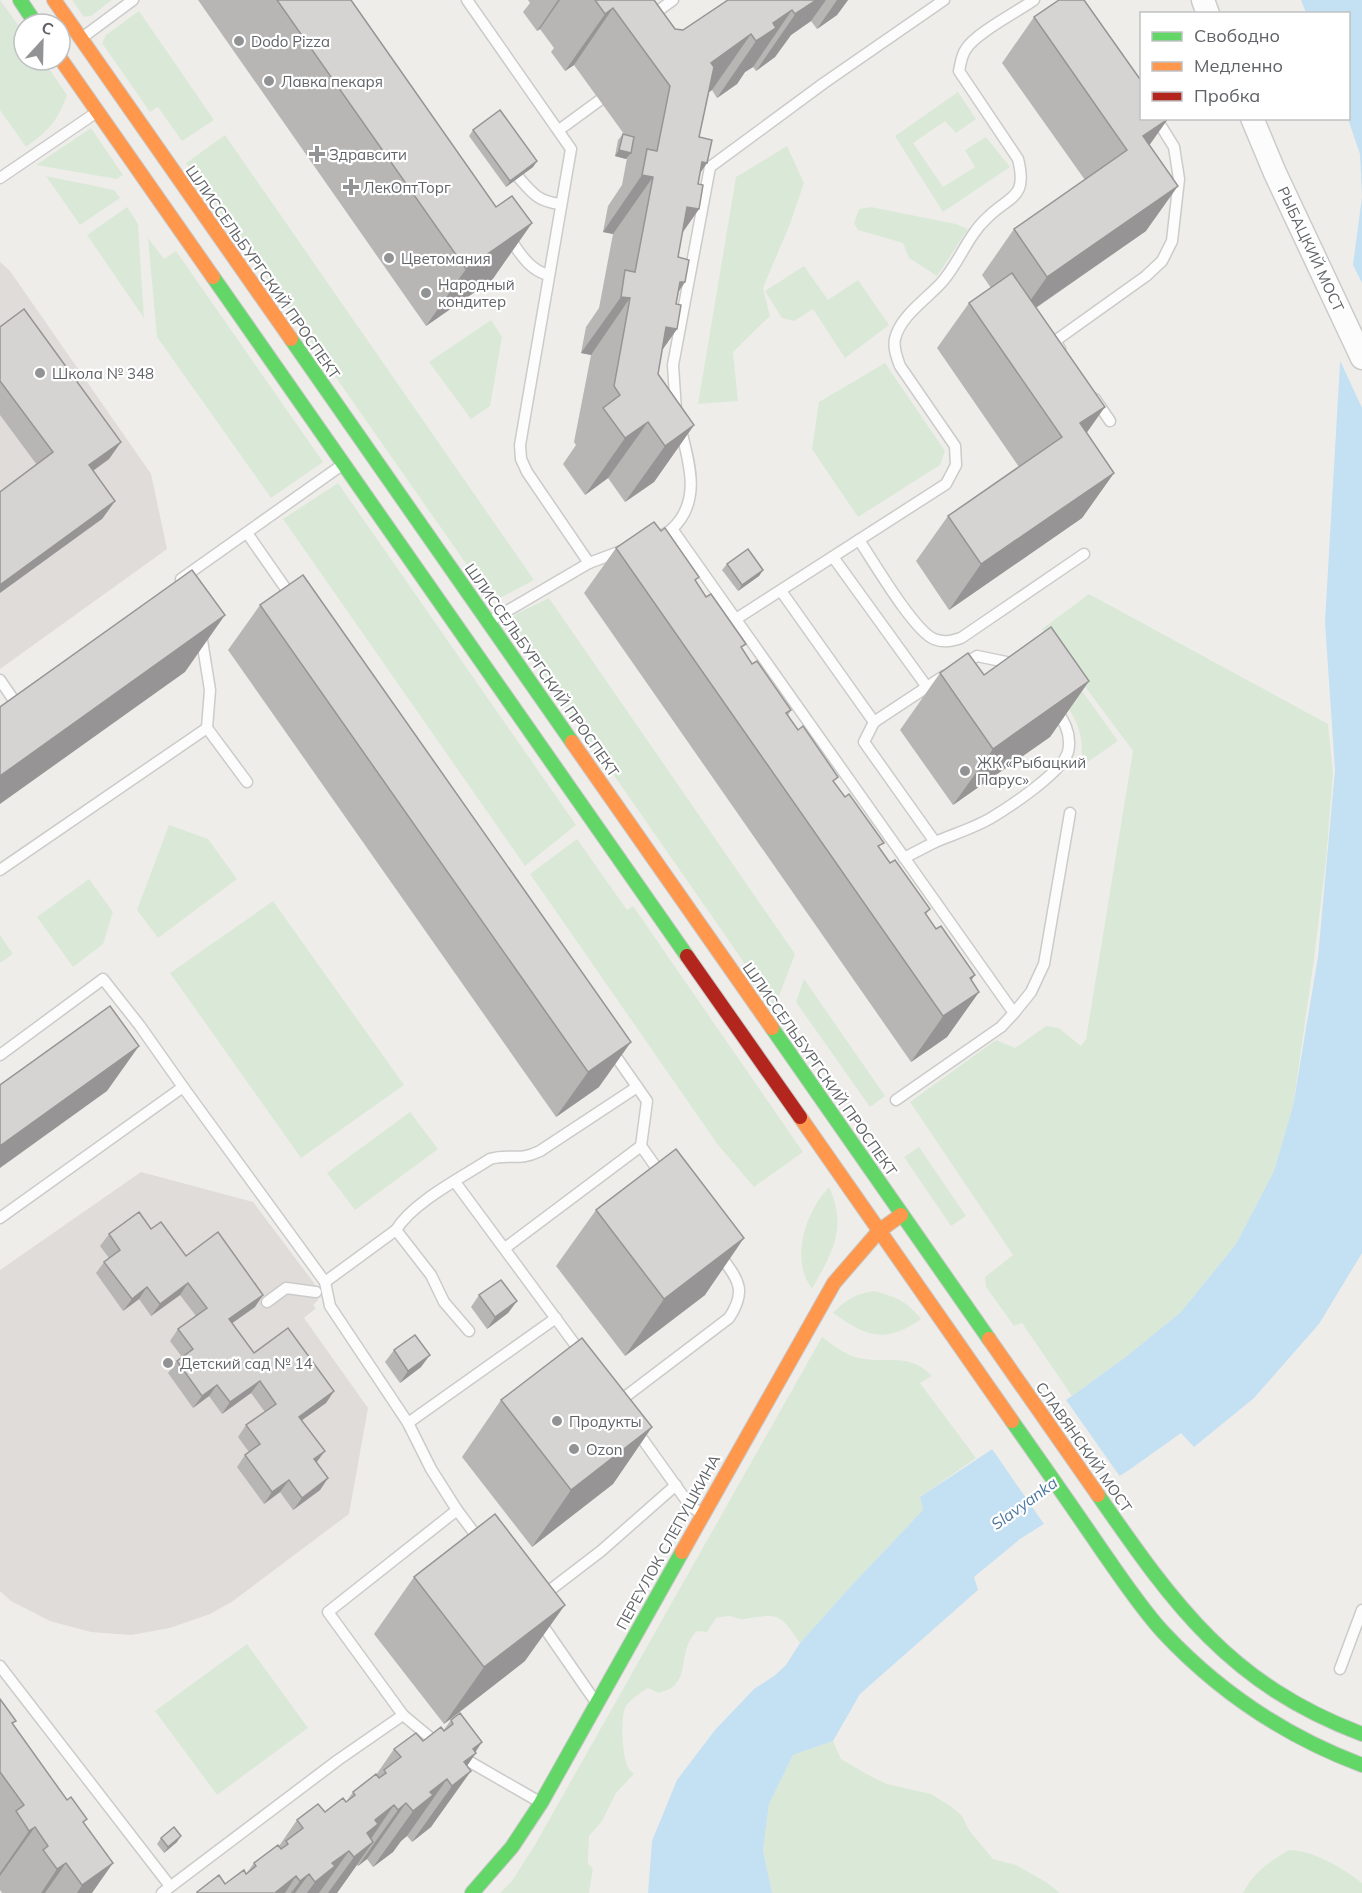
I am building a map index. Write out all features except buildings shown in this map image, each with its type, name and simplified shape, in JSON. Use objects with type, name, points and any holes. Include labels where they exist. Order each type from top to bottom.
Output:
[{"type":"main road","name":"ШЛИССЕЛЬБУРГСКИЙ ПРОСПЕКТ","points":[[72,53],[476,630],[879,1231],[1115,1569],[1161,1629],[1198,1667],[1242,1703],[1290,1735],[1340,1758],[1362,1765]]},
{"type":"main road","name":"ШЛИССЕЛЬБУРГСКИЙ ПРОСПЕКТ","points":[[72,53],[476,630],[902,1215],[1003,1359]]},
{"type":"main road","name":"ПЕРЕУЛОК СЛЕПУШКИНА","points":[[472,1893],[512,1847],[541,1803],[834,1283],[879,1231],[902,1215]]},
{"type":"main road","name":"СЛАВЯНСКИЙ МОСТ","points":[[1003,1359],[1138,1553],[1181,1610],[1218,1648],[1258,1679],[1301,1707],[1362,1734]]},
{"type":"street","name":"РЫБАЦКИЙ МОСТ","points":[[1253,120],[1275,173],[1362,358]]},
{"type":"lane","points":[[72,45],[133,0]]},
{"type":"lane","points":[[467,0],[571,149],[520,445],[521,459],[527,472],[589,563]]},
{"type":"lane","points":[[651,28],[648,12],[673,0]]},
{"type":"lane","points":[[650,541],[672,529],[685,511],[692,488],[689,463],[676,414],[673,364],[710,167],[824,83],[944,0]]},
{"type":"lane","points":[[736,619],[946,484],[956,465],[955,446],[900,366],[895,352],[895,339],[903,323],[943,281],[987,218],[1011,200],[1019,189],[1022,175],[1018,159],[959,71],[961,58],[967,47],[1034,0]]},
{"type":"lane","points":[[559,130],[600,100]]},
{"type":"lane","points":[[0,178],[109,104]]},
{"type":"lane","points":[[1067,358],[1055,341],[1146,276],[1162,261],[1172,241],[1179,179],[1174,147],[1157,120]]},
{"type":"lane","points":[[519,177],[533,195],[546,202],[560,204]]},
{"type":"lane","points":[[503,229],[527,263],[537,271],[548,275]]},
{"type":"lane","points":[[1092,394],[1110,420]]},
{"type":"lane","points":[[173,585],[355,456]]},
{"type":"lane","points":[[672,529],[1014,1013]]},
{"type":"lane","points":[[247,533],[302,610]]},
{"type":"lane","points":[[859,540],[919,628],[933,639],[949,642],[961,638],[1083,554]]},
{"type":"lane","points":[[476,630],[589,563],[630,548]]},
{"type":"lane","points":[[833,557],[927,687]]},
{"type":"lane","points":[[190,573],[192,584]]},
{"type":"lane","points":[[781,591],[874,722]]},
{"type":"lane","points":[[198,620],[210,690],[207,728],[247,782]]},
{"type":"lane","points":[[935,842],[864,742],[874,722],[977,656],[1022,665],[1029,675]]},
{"type":"lane","points":[[0,680],[14,698]]},
{"type":"lane","points":[[904,858],[991,818],[1054,773],[1064,762],[1069,749],[1069,734],[1065,721],[1050,702]]},
{"type":"lane","points":[[0,870],[207,728]]},
{"type":"lane","points":[[896,1100],[1001,1027],[1031,992],[1044,964],[1070,813]]},
{"type":"lane","points":[[0,1055],[103,979],[140,1026],[325,1282],[330,1306],[408,1423],[431,1469],[457,1510],[486,1549]]},
{"type":"lane","points":[[505,1248],[640,1146],[647,1101],[603,1038]]},
{"type":"lane","points":[[0,1218],[183,1087]]},
{"type":"lane","points":[[325,1282],[396,1230],[402,1220],[415,1208],[490,1159],[501,1156],[527,1157],[540,1151],[638,1087]]},
{"type":"lane","points":[[640,1146],[667,1183]]},
{"type":"lane","points":[[455,1182],[590,1365]]},
{"type":"lane","points":[[396,1230],[431,1275],[444,1302],[469,1331]]},
{"type":"lane","points":[[703,1514],[692,1507],[620,1407],[729,1318],[738,1305],[740,1290],[734,1275],[714,1247]]},
{"type":"lane","points":[[267,1302],[286,1288],[316,1292]]},
{"type":"lane","points":[[408,1423],[556,1318]]},
{"type":"lane","points":[[597,1704],[531,1610],[676,1485]]},
{"type":"lane","points":[[457,1510],[328,1612],[403,1714],[436,1743],[541,1803]]},
{"type":"lane","points":[[1340,1669],[1362,1610]]},
{"type":"lane","points":[[0,1666],[166,1889],[403,1714]]},
{"type":"shaded area","name":"Школа № 348","points":[[0,262],[10,271],[151,474],[167,549],[0,669]]},
{"type":"shaded area","name":"Детский сад № 14","points":[[141,1172],[253,1202],[314,1283],[318,1300],[313,1305],[316,1308],[304,1318],[368,1408],[349,1514],[233,1601],[210,1614],[170,1628],[131,1635],[91,1632],[50,1621],[11,1601],[0,1591],[0,1270]]},
{"type":"green space","points":[[0,0],[12,16],[12,72],[51,72],[67,95],[60,112],[51,125],[26,147],[0,110]]},
{"type":"green space","points":[[72,0],[112,0],[91,16],[84,17]]},
{"type":"green space","points":[[139,11],[214,120],[182,141],[158,107],[150,112],[102,43],[106,35]]},
{"type":"green space","points":[[958,92],[976,119],[956,133],[945,121],[913,143],[943,187],[975,167],[965,150],[986,137],[1010,167],[943,212],[895,136]]},
{"type":"green space","points":[[91,128],[123,175],[117,179],[36,165]]},
{"type":"green space","points":[[225,135],[534,580],[502,597],[490,598],[186,163]]},
{"type":"green space","points":[[787,146],[804,183],[790,224],[763,288],[770,316],[733,352],[738,401],[698,404],[736,177]]},
{"type":"green space","points":[[46,176],[114,190],[120,198],[80,225]]},
{"type":"green space","points":[[127,207],[138,224],[144,318],[87,235]]},
{"type":"green space","points":[[871,207],[956,224],[968,229],[937,276],[909,258],[903,243],[858,230],[854,223],[859,209]]},
{"type":"green space","points":[[148,238],[164,259],[176,251],[323,462],[271,498],[157,337]]},
{"type":"green space","points":[[804,266],[828,300],[858,280],[889,325],[845,358],[813,309],[794,321],[782,318],[765,291]]},
{"type":"green space","points":[[491,320],[502,337],[490,406],[471,419],[429,362]]},
{"type":"green space","points":[[885,363],[945,451],[940,465],[858,517],[812,449],[819,402]]},
{"type":"green space","points":[[338,483],[576,825],[525,866],[283,519]]},
{"type":"green space","points":[[1089,594],[1328,724],[1333,772],[1326,860],[1293,1106],[1274,1171],[1236,1244],[1181,1312],[1127,1356],[1072,1396],[1022,1323],[1014,1326],[986,1287],[985,1277],[1013,1255],[910,1102],[996,1040],[1015,1048],[1046,1026],[1059,1028],[1081,1046],[1086,1039],[1133,751],[1042,629]]},
{"type":"green space","points":[[549,598],[795,954],[775,1007],[508,623],[516,614]]},
{"type":"green space","points":[[1077,684],[1118,741],[1082,766],[1079,729],[1061,696]]},
{"type":"green space","points":[[169,825],[208,839],[237,879],[158,938],[137,910]]},
{"type":"green space","points":[[577,839],[627,910],[633,906],[803,1152],[754,1187],[718,1145],[530,874]]},
{"type":"green space","points":[[89,879],[113,912],[103,944],[73,967],[37,917]]},
{"type":"green space","points":[[273,901],[404,1085],[301,1158],[170,973]]},
{"type":"green space","points":[[0,935],[13,954],[0,963]]},
{"type":"green space","points":[[804,979],[885,1096],[870,1107],[796,1002]]},
{"type":"green space","points":[[410,1112],[438,1149],[355,1210],[327,1173]]},
{"type":"green space","points":[[919,1147],[966,1216],[951,1226],[904,1157]]},
{"type":"green space","points":[[829,1187],[835,1201],[837,1215],[835,1240],[826,1264],[812,1289],[802,1265],[802,1241],[815,1206]]},
{"type":"green space","points":[[874,1291],[900,1300],[921,1319],[897,1332],[876,1334],[856,1328],[833,1313],[852,1298]]},
{"type":"green space","points":[[822,1337],[854,1357],[906,1361],[915,1364],[932,1376],[920,1383],[976,1458],[920,1497],[923,1510],[800,1643],[783,1621],[772,1616],[742,1619],[730,1616],[716,1618],[707,1632],[697,1631],[691,1637],[681,1675],[673,1687],[659,1693],[648,1688],[626,1706],[622,1727],[623,1746],[626,1762],[634,1774],[616,1793],[602,1821],[589,1836],[588,1864],[593,1868],[589,1893],[500,1893],[512,1881],[536,1843]]},
{"type":"green space","points":[[247,1644],[308,1728],[217,1795],[155,1711]]},
{"type":"green space","points":[[833,1741],[841,1759],[870,1776],[887,1784],[931,1794],[952,1807],[962,1816],[969,1830],[993,1859],[1016,1865],[1060,1893],[772,1893],[763,1850],[769,1804],[793,1755]]},
{"type":"green space","points":[[1289,1850],[1308,1853],[1337,1866],[1362,1883],[1362,1893],[1243,1893],[1263,1868]]},
{"type":"water","points":[[1301,0],[1362,0],[1362,197],[1360,154],[1348,120],[1350,12],[1306,12]]},
{"type":"water","name":"Slavyanka","points":[[1362,197],[1362,1253],[1319,1324],[1254,1398],[1194,1447],[1181,1433],[1129,1470],[1020,1539],[974,1577],[978,1590],[860,1694],[833,1741],[793,1755],[769,1804],[763,1850],[772,1893],[648,1893],[652,1841],[677,1780],[715,1730],[754,1689],[786,1665],[800,1643],[923,1510],[920,1497],[1072,1396],[1127,1356],[1181,1312],[1236,1244],[1274,1171],[1293,1106],[1318,957],[1335,770],[1325,622],[1340,363]]},
{"type":"pier","points":[[1350,259],[1362,283],[1362,408],[1338,356]]},
{"type":"pier","points":[[1064,1397],[1121,1478],[1046,1527],[990,1446]]},
{"type":"traffic: fast","points":[[20,0],[28,12]]},
{"type":"traffic: fast","points":[[213,277],[687,956]]},
{"type":"traffic: fast","points":[[291,339],[572,742]]},
{"type":"traffic: fast","points":[[772,1028],[989,1339]]},
{"type":"traffic: fast","points":[[1012,1421],[1139,1603],[1184,1654],[1230,1693],[1280,1726],[1362,1765]]},
{"type":"traffic: fast","points":[[1098,1495],[1153,1572],[1181,1606],[1209,1637],[1241,1666],[1276,1691],[1316,1714],[1362,1734]]},
{"type":"traffic: fast","points":[[472,1893],[512,1847],[541,1803],[682,1552]]},
{"type":"traffic: slow","points":[[54,0],[291,339]]},
{"type":"traffic: slow","points":[[70,72],[213,277]]},
{"type":"traffic: slow","points":[[572,742],[772,1028]]},
{"type":"traffic: slow","points":[[800,1117],[1012,1421]]},
{"type":"traffic: slow","points":[[682,1552],[834,1283],[879,1231],[901,1215]]},
{"type":"traffic: slow","points":[[989,1339],[1098,1495]]},
{"type":"traffic: jam","points":[[687,956],[800,1117]]},
{"type":"place","name":"Dodo Pizza","points":[[239,41]]},
{"type":"place","name":"Лавка пекаря","points":[[269,81]]},
{"type":"place","name":"Здравсити","points":[[317,154]]},
{"type":"place","name":"ЛекОптТорг","points":[[351,187]]},
{"type":"place","name":"Цветомания","points":[[389,258]]},
{"type":"place","name":"Народный кондитер","points":[[426,293]]},
{"type":"place","name":"Школа № 348","points":[[40,373]]},
{"type":"place","name":"ЖК «Рыбацкий Парус»","points":[[965,771]]},
{"type":"place","name":"Детский сад № 14","points":[[168,1363]]},
{"type":"place","name":"Продукты","points":[[557,1421]]},
{"type":"place","name":"Ozon","points":[[574,1449]]}]
